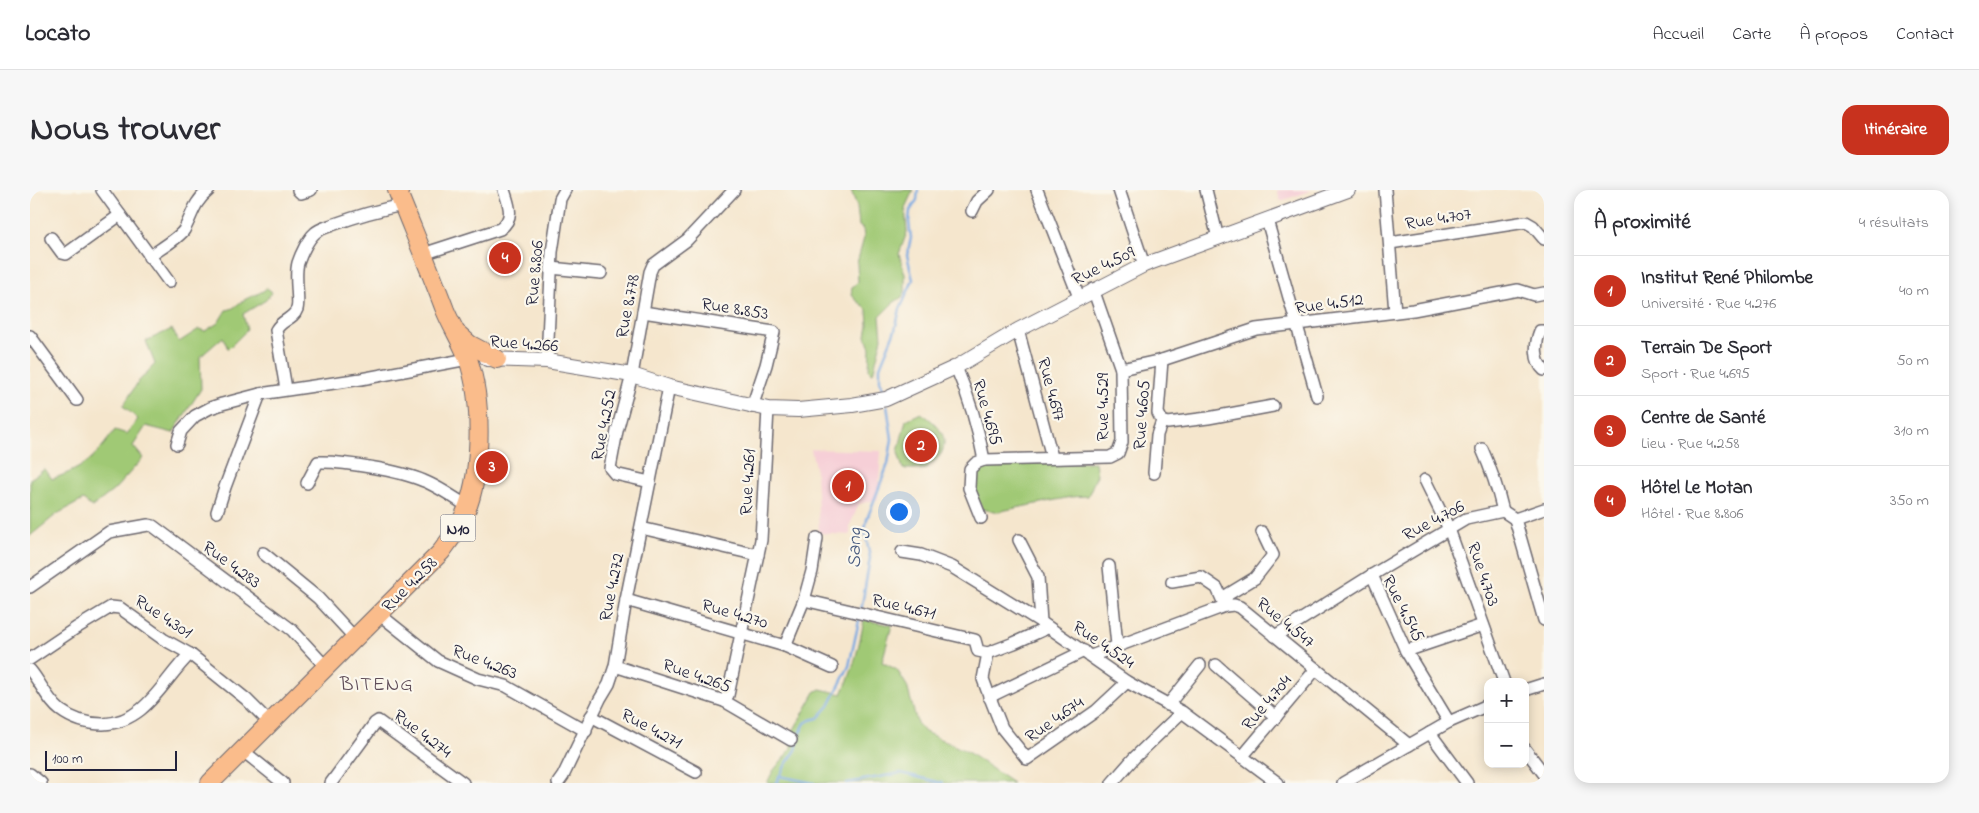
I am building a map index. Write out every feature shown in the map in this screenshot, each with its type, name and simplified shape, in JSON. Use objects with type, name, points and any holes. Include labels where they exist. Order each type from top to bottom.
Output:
[{"type":"highway","name":"Rue 4.258","points":[[210,783],[441,552],[454,535],[467,506],[473,487],[479,441],[474,391],[468,359],[453,329],[400,198]]},
{"type":"highway","points":[[453,329],[469,344],[497,358]]},
{"type":"highway","points":[[474,391],[480,368],[497,358]]},
{"type":"street","points":[[102,190],[169,282]]},
{"type":"street","points":[[149,257],[182,232],[192,210],[209,190]]},
{"type":"street","points":[[298,190],[301,193],[311,190]]},
{"type":"street","points":[[423,254],[500,229],[506,224],[510,215],[504,190]]},
{"type":"street","name":"Rue 8.806","points":[[547,361],[551,268],[560,199],[565,190]]},
{"type":"street","name":"Rue 8.778","points":[[632,375],[650,272],[654,265],[687,240],[734,190]]},
{"type":"street","points":[[972,211],[989,190]]},
{"type":"street","points":[[1037,190],[1079,297]]},
{"type":"street","points":[[1119,190],[1144,264]]},
{"type":"street","points":[[1206,190],[1218,238]]},
{"type":"street","name":"Rue 4.509","points":[[886,399],[956,367],[1018,330],[1144,264],[1348,190]]},
{"type":"street","points":[[1385,190],[1395,312]]},
{"type":"street","points":[[286,389],[276,330],[279,324],[293,316],[297,310],[296,278],[298,263],[312,236],[318,231],[400,198]]},
{"type":"street","points":[[51,238],[62,253],[66,254],[120,216]]},
{"type":"street","points":[[1267,220],[1316,396]]},
{"type":"street","name":"Rue 4.707","points":[[1390,243],[1526,222],[1533,226],[1544,239]]},
{"type":"street","points":[[551,268],[600,273]]},
{"type":"street","name":"Rue 4.529","points":[[984,460],[1110,457],[1118,453],[1122,442],[1121,369],[1093,290]]},
{"type":"street","name":"Rue 4.512","points":[[1121,369],[1162,360],[1256,329],[1413,310],[1518,290],[1534,295],[1544,293]]},
{"type":"street","name":"Rue 8.853","points":[[643,312],[774,332],[752,407]]},
{"type":"street","name":"Rue 4.697","points":[[1018,330],[1052,457]]},
{"type":"street","points":[[1544,331],[1540,331],[1536,347],[1539,366],[1544,370]]},
{"type":"street","points":[[30,336],[77,400]]},
{"type":"street","name":"Rue 4.266","points":[[177,444],[181,431],[195,416],[210,408],[286,389],[361,379],[468,359],[497,358],[547,361],[632,375],[669,387],[752,407],[768,409],[798,410],[852,405],[886,399]]},
{"type":"street","name":"Rue 4.605","points":[[1154,473],[1157,435],[1162,421],[1158,413],[1162,360]]},
{"type":"street","name":"Rue 4.695","points":[[956,367],[967,392],[984,460],[976,463],[970,469],[969,488],[981,518]]},
{"type":"street","name":"Rue 4.252","points":[[632,375],[617,431],[610,468],[615,474],[650,482]]},
{"type":"street","name":"Rue 4.272","points":[[558,783],[609,684],[615,666],[626,600],[669,387]]},
{"type":"street","points":[[217,512],[260,394]]},
{"type":"street","points":[[1162,421],[1168,423],[1208,418],[1273,406]]},
{"type":"street","name":"Rue 4.261","points":[[724,701],[728,695],[758,556],[763,520],[768,409]]},
{"type":"street","points":[[1482,449],[1494,475],[1496,493],[1503,511],[1515,519],[1544,620]]},
{"type":"street","points":[[307,483],[318,462],[360,466],[400,473],[424,481],[467,506]]},
{"type":"street","name":"Rue 4.703","points":[[1425,480],[1449,529],[1503,678]]},
{"type":"street","points":[[1515,519],[1544,510]]},
{"type":"street","name":"Rue 4.706","points":[[1372,576],[1466,520],[1503,511]]},
{"type":"street","name":"Rue 4.283","points":[[30,587],[113,531],[148,525],[153,526],[292,630],[326,667]]},
{"type":"street","points":[[641,528],[758,556]]},
{"type":"street","points":[[1225,606],[1227,595],[1254,578],[1273,555],[1262,532]]},
{"type":"street","points":[[784,646],[804,600],[812,571],[817,538]]},
{"type":"street","points":[[988,652],[1045,629],[1041,622],[1038,577],[1019,540]]},
{"type":"street","name":"Rue 4.524","points":[[902,552],[921,555],[947,564],[1041,622],[1127,682],[1182,712],[1278,783]]},
{"type":"street","points":[[263,553],[318,598],[355,638]]},
{"type":"street","points":[[1109,566],[1117,645]]},
{"type":"street","name":"Rue 4.545","points":[[1275,636],[1372,576],[1406,651],[1449,722]]},
{"type":"street","points":[[1172,582],[1201,577],[1217,588],[1225,606]]},
{"type":"street","name":"Rue 4.270","points":[[626,600],[741,632],[784,646],[832,667]]},
{"type":"street","name":"Rue 4.671","points":[[804,600],[975,640],[978,651],[988,652]]},
{"type":"street","name":"Rue 4.547","points":[[1225,606],[1234,605],[1240,607],[1409,745]]},
{"type":"street","points":[[989,697],[1088,654],[1225,606]]},
{"type":"street","name":"Rue 4.301","points":[[30,659],[111,607],[120,608],[163,639],[190,654],[246,699],[270,722]]},
{"type":"street","name":"Rue 4.263","points":[[379,614],[438,662],[478,679],[506,686],[586,730]]},
{"type":"street","points":[[1406,651],[1483,625]]},
{"type":"street","name":"Rue 4.674","points":[[988,652],[983,679],[989,697],[1002,728],[1027,759],[1096,711],[1127,682]]},
{"type":"street","points":[[30,670],[49,698],[60,710],[78,720],[86,722],[115,723],[129,718],[150,703],[190,654]]},
{"type":"street","points":[[1168,705],[1200,665]]},
{"type":"street","points":[[1216,665],[1276,717]]},
{"type":"street","name":"Rue 4.265","points":[[615,666],[724,701],[791,740]]},
{"type":"street","name":"Rue 4.704","points":[[1242,757],[1316,669]]},
{"type":"street","points":[[1529,689],[1544,684]]},
{"type":"street","points":[[1343,783],[1449,722],[1484,707]]},
{"type":"street","points":[[1112,783],[1134,758],[1182,712]]},
{"type":"street","name":"Rue 4.271","points":[[592,716],[696,772]]},
{"type":"street","name":"Rue 4.274","points":[[330,783],[374,723],[378,721],[462,783]]},
{"type":"street","points":[[1430,733],[1467,783]]},
{"type":"street","points":[[242,750],[283,783]]},
{"type":"street","points":[[1529,753],[1544,774]]},
{"type":"street","points":[[30,774],[41,783]]},
{"type":"street","points":[[1358,774],[1366,783]]},
{"type":"shaded area","points":[[1277,190],[1312,190],[1281,201]]},
{"type":"shaded area","points":[[811,449],[881,451],[878,499],[859,504],[850,525],[850,535],[819,533],[816,472]]},
{"type":"green space","points":[[851,190],[913,190],[905,208],[907,232],[899,254],[905,274],[905,292],[902,297],[880,316],[882,338],[873,373],[869,369],[870,348],[866,336],[868,325],[867,310],[852,295],[852,287],[858,282],[857,263],[864,238],[863,229],[859,226],[857,207]]},
{"type":"green space","points":[[267,288],[272,292],[266,300],[243,314],[247,330],[228,349],[223,337],[200,357],[201,389],[173,433],[146,426],[133,446],[143,458],[114,490],[92,507],[83,500],[57,514],[30,536],[30,479],[45,469],[52,479],[82,466],[95,455],[115,430],[127,434],[138,419],[123,406],[138,382],[155,364],[146,341],[172,329],[179,342],[199,329],[205,331],[218,323],[226,310],[233,308]]},
{"type":"green space","points":[[921,413],[935,424],[942,434],[944,445],[942,452],[925,469],[903,469],[898,452],[906,420]]},
{"type":"green space","points":[[1095,462],[1097,475],[1088,496],[1071,497],[996,512],[982,509],[974,488],[974,477],[978,466],[996,463]]},
{"type":"green space","points":[[864,620],[892,625],[882,662],[897,670],[907,686],[917,723],[925,732],[966,751],[1013,783],[767,783],[773,771],[791,749],[792,733],[815,692],[820,689],[842,694],[856,657]]},
{"type":"waterway","name":"Sang","points":[[885,394],[880,380],[880,367],[895,330],[900,309],[913,280],[907,255],[911,238],[910,211],[917,200],[918,190]]},
{"type":"waterway","name":"Sang","points":[[861,611],[870,558],[865,530],[867,519],[888,464],[892,439],[887,405]]},
{"type":"waterway","name":"Sang","points":[[776,783],[796,750],[800,733],[805,723],[818,718],[829,706],[849,666],[860,616]]},
{"type":"waterway","points":[[847,783],[901,773],[942,783]]},
{"type":"waterway","points":[[779,776],[814,783]]},
{"type":"place","name":"Hôtel Le Motan","points":[[505,258]]},
{"type":"place","name":"Terrain De Sport","points":[[921,446]]},
{"type":"place","name":"Centre de Santé","points":[[492,467]]},
{"type":"place","name":"Institut René Philombe","points":[[848,486]]},
{"type":"district","name":"BITENG","points":[[377,683]]}]
